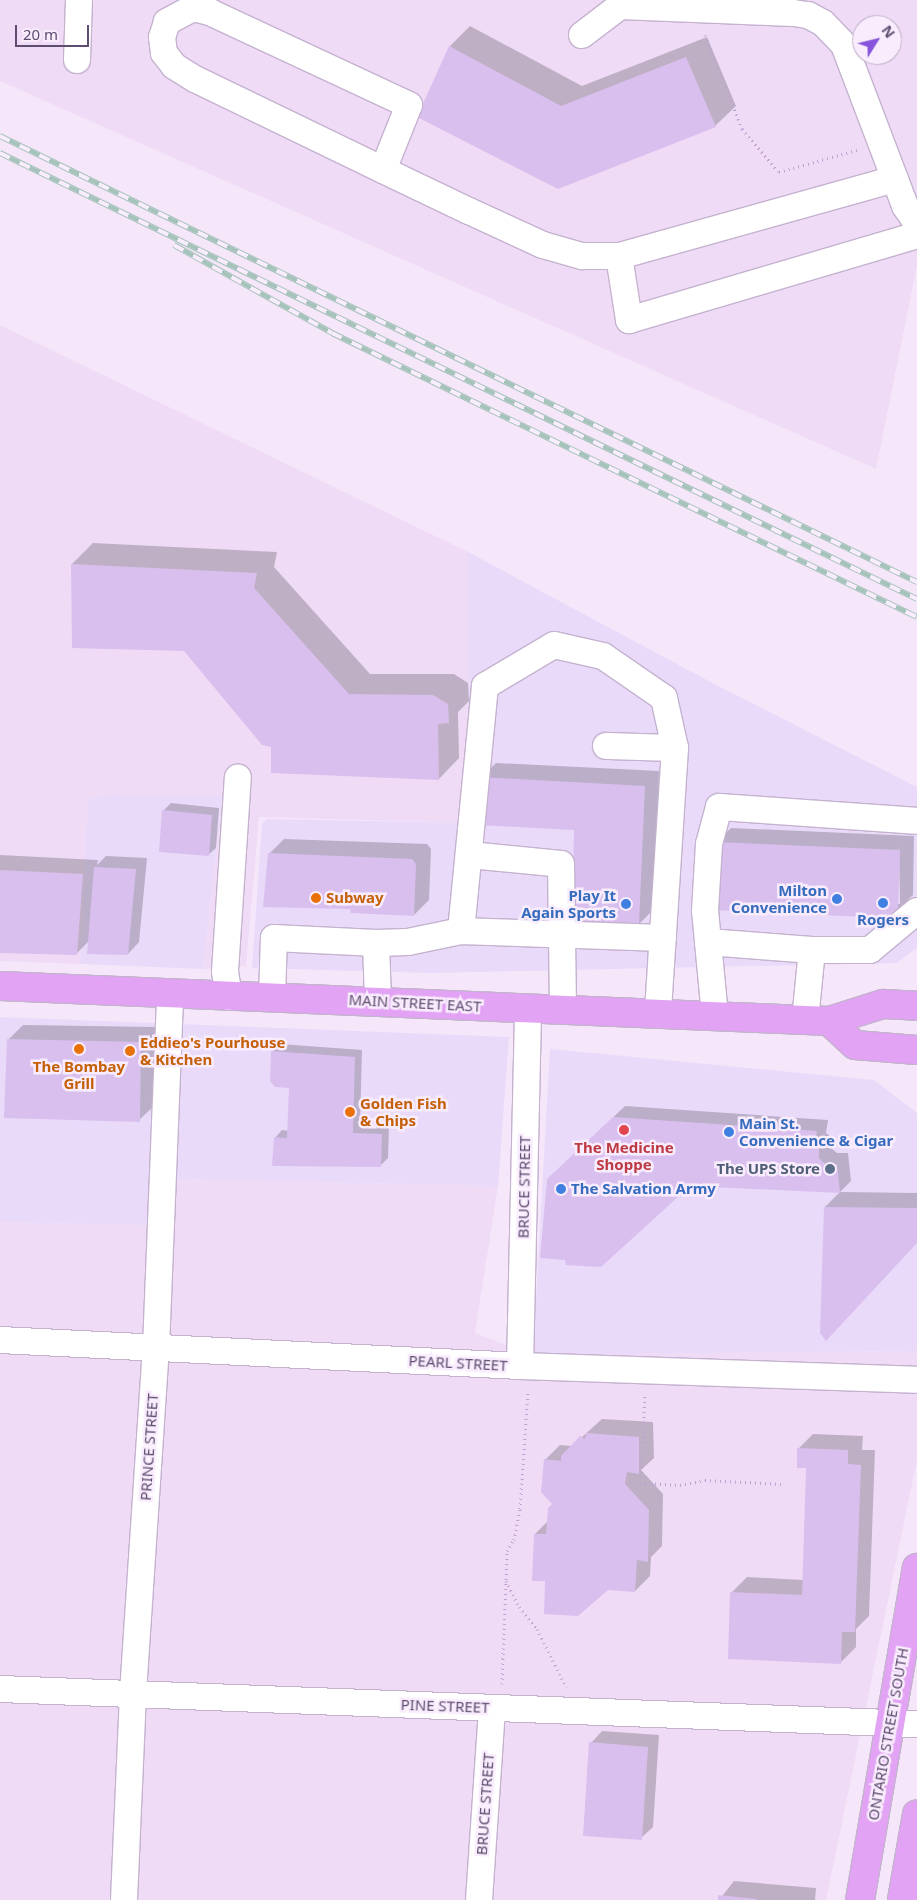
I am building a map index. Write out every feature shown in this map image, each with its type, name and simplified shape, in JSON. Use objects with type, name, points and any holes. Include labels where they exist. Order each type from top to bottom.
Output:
[{"type":"main road","name":"MAIN STREET EAST","points":[[0,986],[170,995],[378,1001],[817,1021],[883,1004],[909,1002]]},
{"type":"main road","points":[[817,1021],[855,1045],[917,1050]]},
{"type":"main road","points":[[875,1047],[917,1069]]},
{"type":"main road","name":"ONTARIO STREET SOUTH","points":[[860,1900],[917,1568]]},
{"type":"main road","points":[[902,1900],[917,1814]]},
{"type":"street","points":[[77,60],[79,0]]},
{"type":"street","points":[[582,35],[620,6],[808,15],[823,23],[844,45],[905,206],[917,223]]},
{"type":"street","points":[[383,170],[409,105],[210,12],[193,8],[167,22],[162,36],[164,53],[174,66],[383,170],[543,245],[582,256],[619,256],[895,179]]},
{"type":"street","points":[[619,256],[629,320],[917,235]]},
{"type":"street","points":[[461,931],[470,855],[485,686],[554,646],[603,656],[664,698],[675,748],[658,1014]]},
{"type":"street","points":[[606,746],[675,748]]},
{"type":"street","points":[[229,997],[225,971],[238,777]]},
{"type":"street","points":[[715,1016],[705,911],[709,844],[719,807],[917,821]]},
{"type":"street","points":[[470,855],[561,864],[560,932],[563,1010]]},
{"type":"street","points":[[708,942],[812,950],[870,950],[917,912]]},
{"type":"street","points":[[272,997],[274,938],[376,943],[408,942],[461,931],[560,932],[663,938]]},
{"type":"street","points":[[376,943],[378,1001]]},
{"type":"street","points":[[812,950],[817,1021]]},
{"type":"street","name":"PRINCE STREET","points":[[124,1900],[133,1693],[156,1348],[170,995]]},
{"type":"street","name":"BRUCE STREET","points":[[524,1366],[528,1009]]},
{"type":"street","name":"PEARL STREET","points":[[0,1340],[524,1366],[917,1380]]},
{"type":"street","name":"PINE STREET","points":[[0,1689],[917,1724]]},
{"type":"street","name":"BRUCE STREET","points":[[479,1900],[497,1708]]},
{"type":"path","points":[[694,9],[742,130],[780,172],[882,143]]},
{"type":"path","points":[[497,1708],[507,1551],[514,1540],[520,1509],[529,1399],[524,1366]]},
{"type":"path","points":[[642,1482],[646,1370]]},
{"type":"path","points":[[630,1482],[680,1485],[705,1480],[781,1484]]},
{"type":"path","points":[[506,1581],[545,1645],[565,1684],[573,1711]]},
{"type":"shaded area","points":[[0,0],[917,0],[917,265],[876,469],[0,81]]},
{"type":"shaded area","points":[[0,325],[468,552],[467,823],[259,817],[246,966],[203,969],[222,796],[112,795],[89,799],[80,964],[0,961]]},
{"type":"shaded area","points":[[468,552],[718,686],[917,787],[917,948],[896,963],[431,973],[252,968],[262,823],[268,819],[467,823]]},
{"type":"shaded area","points":[[112,795],[222,796],[203,969],[80,964],[88,799]]},
{"type":"shaded area","points":[[0,1017],[509,1037],[498,1186],[173,1179],[174,1226],[0,1222]]},
{"type":"shaded area","points":[[550,1049],[874,1080],[917,1113],[917,1351],[533,1355]]},
{"type":"shaded area","points":[[173,1179],[498,1186],[475,1333],[533,1355],[917,1351],[917,1460],[826,1900],[0,1900],[0,1222],[173,1226]]},
{"type":"building","points":[[449,46],[561,106],[686,57],[716,127],[558,189],[417,117]]},
{"type":"building","points":[[71,564],[257,573],[254,588],[349,694],[433,695],[448,704],[449,723],[438,724],[439,780],[271,773],[271,747],[262,745],[184,651],[72,648]]},
{"type":"building","points":[[480,777],[645,786],[639,925],[572,922],[574,830],[477,825]]},
{"type":"building","points":[[162,810],[212,815],[209,856],[159,852]]},
{"type":"building","points":[[715,842],[900,850],[898,911],[888,918],[712,910]]},
{"type":"building","points":[[268,853],[412,859],[416,864],[414,916],[351,913],[350,909],[263,907]]},
{"type":"building","points":[[94,867],[136,869],[128,955],[87,954]]},
{"type":"building","points":[[0,870],[83,874],[77,955],[0,953]]},
{"type":"building","points":[[7,1039],[141,1042],[140,1122],[4,1118]]},
{"type":"building","points":[[271,1051],[355,1057],[353,1133],[382,1134],[381,1167],[272,1166],[274,1137],[287,1138],[289,1088],[275,1087],[270,1081]]},
{"type":"building","points":[[613,1117],[817,1131],[815,1145],[819,1148],[819,1158],[825,1164],[837,1164],[840,1193],[690,1186],[601,1267],[566,1265],[565,1260],[540,1258],[547,1179]]},
{"type":"building","points":[[824,1207],[917,1208],[917,1243],[826,1341],[820,1333]]},
{"type":"building","points":[[586,1433],[639,1437],[639,1474],[627,1472],[625,1484],[649,1510],[648,1562],[637,1560],[635,1592],[608,1590],[578,1616],[544,1614],[545,1581],[532,1581],[534,1534],[546,1534],[548,1508],[552,1504],[541,1492],[544,1459],[561,1461],[561,1456],[580,1436],[585,1439]]},
{"type":"building","points":[[797,1448],[848,1450],[848,1464],[861,1465],[855,1632],[842,1632],[841,1664],[728,1659],[730,1592],[802,1595],[806,1468],[797,1468]]},
{"type":"building","points":[[589,1742],[648,1747],[642,1840],[583,1836]]},
{"type":"building","points":[[718,1895],[756,1899],[756,1900],[718,1900]]},
{"type":"railway","points":[[0,136],[917,582]]},
{"type":"railway","points":[[0,153],[917,599]]},
{"type":"railway","points":[[174,245],[332,333],[917,617]]},
{"type":"place","name":"Subway","points":[[316,898]]},
{"type":"place","name":"Milton Convenience","points":[[837,899]]},
{"type":"place","name":"Rogers","points":[[883,903]]},
{"type":"place","name":"Play It Again Sports","points":[[626,904]]},
{"type":"place","name":"The Bombay Grill","points":[[79,1049]]},
{"type":"place","name":"Eddieo's Pourhouse & Kitchen","points":[[130,1051]]},
{"type":"place","name":"Golden Fish & Chips","points":[[350,1112]]},
{"type":"place","name":"The Medicine Shoppe","points":[[624,1130]]},
{"type":"place","name":"Main St. Convenience & Cigar","points":[[729,1132]]},
{"type":"place","name":"The UPS Store","points":[[830,1169]]},
{"type":"place","name":"The Salvation Army","points":[[561,1189]]}]
